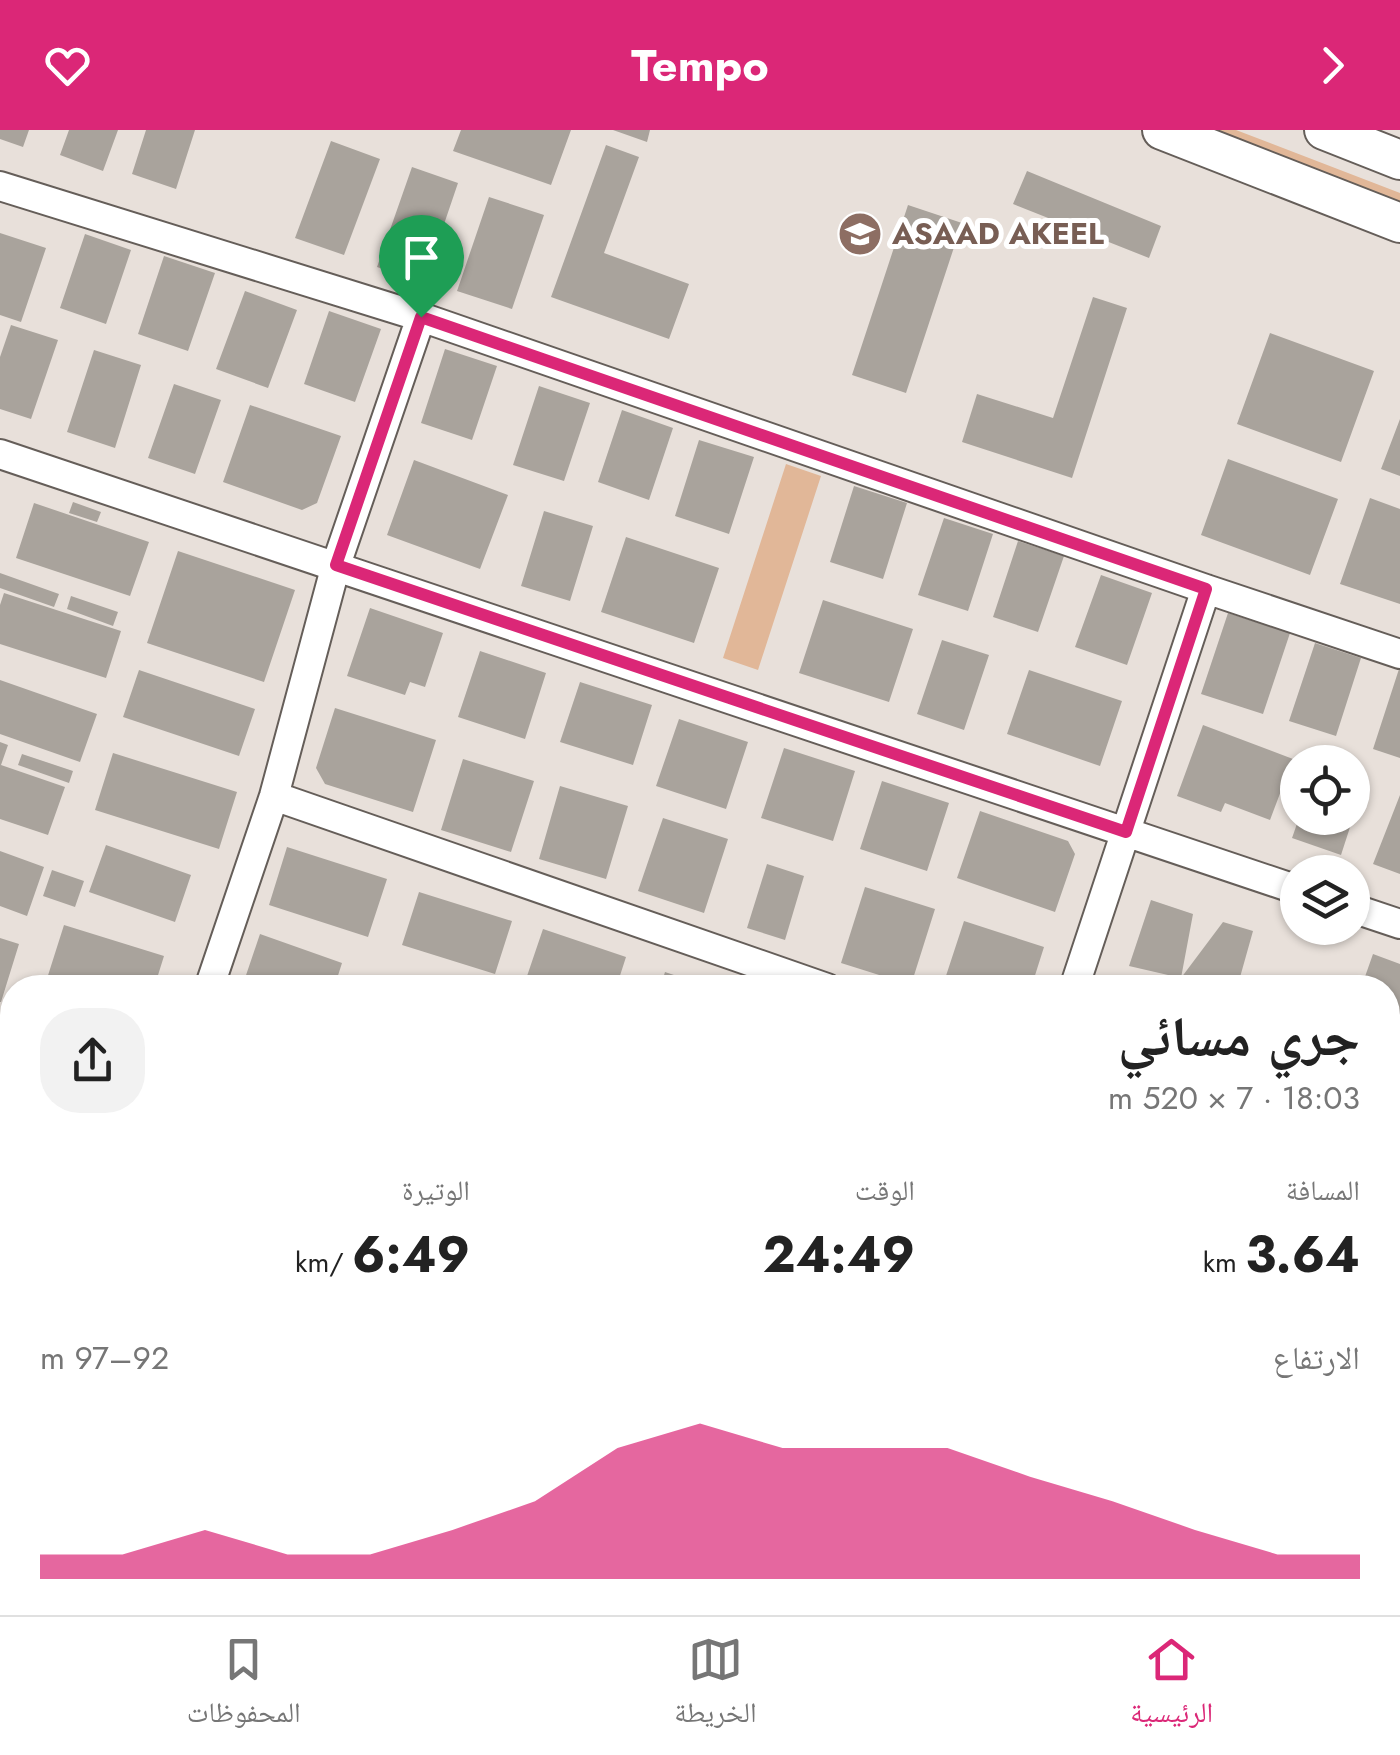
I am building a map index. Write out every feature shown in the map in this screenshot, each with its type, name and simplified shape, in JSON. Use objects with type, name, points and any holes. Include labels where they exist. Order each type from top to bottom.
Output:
[{"type":"main road","points":[[1162,130],[1400,223]]},
{"type":"main road","points":[[1324,130],[1400,160]]},
{"type":"street","points":[[0,186],[421,317],[1400,654]]},
{"type":"street","points":[[213,975],[274,796],[336,565],[421,317]]},
{"type":"street","points":[[3,464],[336,565],[1280,884]]},
{"type":"street","points":[[1078,975],[1206,589]]},
{"type":"street","points":[[274,796],[790,975]]},
{"type":"street","points":[[1370,914],[1400,924]]},
{"type":"shaded area","points":[[1168,130],[1236,130],[1400,193],[1400,220]]},
{"type":"shaded area","points":[[786,464],[821,476],[758,670],[723,658]]},
{"type":"building","points":[[0,130],[29,130],[23,147],[0,139]]},
{"type":"building","points":[[69,130],[118,130],[103,171],[60,155]]},
{"type":"building","points":[[146,130],[195,130],[176,189],[132,174]]},
{"type":"building","points":[[461,130],[571,130],[551,185],[453,151]]},
{"type":"building","points":[[613,130],[650,130],[647,142]]},
{"type":"building","points":[[331,141],[380,159],[344,255],[295,238]]},
{"type":"building","points":[[606,145],[639,157],[604,253],[689,284],[669,339],[551,297]]},
{"type":"building","points":[[412,167],[458,183],[424,283],[377,267]]},
{"type":"building","points":[[1027,171],[1161,226],[1149,258],[1013,204]]},
{"type":"building","points":[[489,197],[544,215],[512,309],[457,291]]},
{"type":"building","points":[[908,205],[962,223],[906,393],[852,375]]},
{"type":"building","points":[[0,233],[46,248],[21,322],[0,315]]},
{"type":"building","points":[[85,234],[131,250],[106,324],[60,308]]},
{"type":"building","points":[[164,256],[215,273],[188,351],[138,334]]},
{"type":"building","points":[[245,291],[297,310],[268,388],[216,369]]},
{"type":"building","points":[[1093,297],[1127,308],[1072,478],[962,442],[977,394],[1053,418]]},
{"type":"building","points":[[329,311],[381,329],[355,402],[304,384]]},
{"type":"building","points":[[11,325],[58,340],[31,419],[0,409],[0,357]]},
{"type":"building","points":[[1270,333],[1374,371],[1341,462],[1237,424]]},
{"type":"building","points":[[445,349],[497,366],[472,440],[421,423]]},
{"type":"building","points":[[94,350],[141,365],[115,448],[67,432]]},
{"type":"building","points":[[174,384],[221,400],[195,474],[148,458]]},
{"type":"building","points":[[539,386],[590,403],[564,481],[513,465]]},
{"type":"building","points":[[250,405],[341,436],[317,503],[302,510],[223,482]]},
{"type":"building","points":[[622,410],[673,428],[649,500],[598,482]]},
{"type":"building","points":[[1400,419],[1400,476],[1381,469]]},
{"type":"building","points":[[699,440],[754,457],[729,534],[675,516]]},
{"type":"building","points":[[1228,459],[1338,499],[1310,575],[1201,535]]},
{"type":"building","points":[[414,460],[508,495],[480,569],[387,535]]},
{"type":"building","points":[[854,486],[907,503],[883,579],[830,562]]},
{"type":"building","points":[[1370,498],[1400,509],[1400,604],[1340,584]]},
{"type":"building","points":[[73,502],[101,512],[97,522],[69,513]]},
{"type":"building","points":[[34,503],[149,542],[130,596],[16,558]]},
{"type":"building","points":[[544,511],[593,526],[570,601],[521,586]]},
{"type":"building","points":[[944,518],[993,534],[968,611],[918,595]]},
{"type":"building","points":[[626,537],[719,568],[694,643],[601,612]]},
{"type":"building","points":[[1018,541],[1064,556],[1038,632],[993,617]]},
{"type":"building","points":[[178,551],[295,590],[264,682],[147,643]]},
{"type":"building","points":[[0,573],[59,594],[54,607],[0,588]]},
{"type":"building","points":[[1101,575],[1152,593],[1127,665],[1075,647]]},
{"type":"building","points":[[4,593],[121,631],[106,678],[0,644],[0,605]]},
{"type":"building","points":[[71,596],[118,612],[113,626],[67,609]]},
{"type":"building","points":[[823,600],[913,629],[889,702],[799,673]]},
{"type":"building","points":[[370,608],[443,633],[425,687],[410,682],[405,695],[347,676]]},
{"type":"building","points":[[1228,613],[1290,633],[1263,714],[1201,694]]},
{"type":"building","points":[[942,640],[989,655],[964,730],[917,714]]},
{"type":"building","points":[[1315,643],[1361,658],[1336,736],[1289,721]]},
{"type":"building","points":[[480,651],[546,673],[525,739],[458,717]]},
{"type":"building","points":[[1400,669],[1400,758],[1373,749]]},
{"type":"building","points":[[139,670],[255,709],[239,756],[123,717]]},
{"type":"building","points":[[1029,670],[1122,701],[1100,766],[1007,734]]},
{"type":"building","points":[[0,680],[97,714],[80,762],[0,734]]},
{"type":"building","points":[[580,682],[652,705],[633,765],[560,742]]},
{"type":"building","points":[[335,708],[436,740],[413,812],[325,784],[316,768]]},
{"type":"building","points":[[679,719],[748,742],[726,809],[656,786]]},
{"type":"building","points":[[1203,725],[1280,754],[1280,793],[1270,820],[1225,803],[1221,812],[1177,796]]},
{"type":"building","points":[[0,742],[8,745],[1,765],[65,787],[48,835],[0,819]]},
{"type":"building","points":[[784,748],[855,771],[833,841],[761,818]]},
{"type":"building","points":[[113,753],[237,792],[219,849],[95,810]]},
{"type":"building","points":[[22,754],[73,771],[69,783],[18,765]]},
{"type":"building","points":[[463,759],[534,781],[511,852],[441,830]]},
{"type":"building","points":[[882,781],[949,803],[927,871],[860,849]]},
{"type":"building","points":[[560,786],[628,806],[606,879],[539,859]]},
{"type":"building","points":[[1400,795],[1400,874],[1373,864]]},
{"type":"building","points":[[980,811],[1068,841],[1075,854],[1055,912],[957,878]]},
{"type":"building","points":[[663,818],[728,839],[704,913],[638,891]]},
{"type":"building","points":[[1293,835],[1347,835],[1341,855],[1292,838]]},
{"type":"building","points":[[106,845],[191,875],[175,922],[89,892]]},
{"type":"building","points":[[287,847],[387,879],[368,937],[269,905]]},
{"type":"building","points":[[0,851],[44,867],[27,916],[0,906]]},
{"type":"building","points":[[767,864],[804,876],[785,940],[747,928]]},
{"type":"building","points":[[52,870],[84,881],[75,907],[43,896]]},
{"type":"building","points":[[865,887],[935,909],[914,975],[879,975],[841,963]]},
{"type":"building","points":[[419,892],[512,921],[495,974],[402,945]]},
{"type":"building","points":[[1151,900],[1193,914],[1182,975],[1129,966]]},
{"type":"building","points":[[964,921],[1044,947],[1035,975],[946,975]]},
{"type":"building","points":[[1223,922],[1253,931],[1241,975],[1183,975]]},
{"type":"building","points":[[64,925],[164,956],[158,975],[48,975]]},
{"type":"building","points":[[543,929],[626,957],[620,975],[527,975]]},
{"type":"building","points":[[260,934],[342,963],[338,975],[246,975]]},
{"type":"building","points":[[0,938],[19,944],[9,975],[0,975]]},
{"type":"building","points":[[1373,954],[1400,964],[1400,975],[1366,975]]},
{"type":"place","name":"ASAAD AKEEL","points":[[860,234]]},
{"type":"route","points":[[421,317],[1206,589],[1126,832],[336,565],[421,317]]}]
